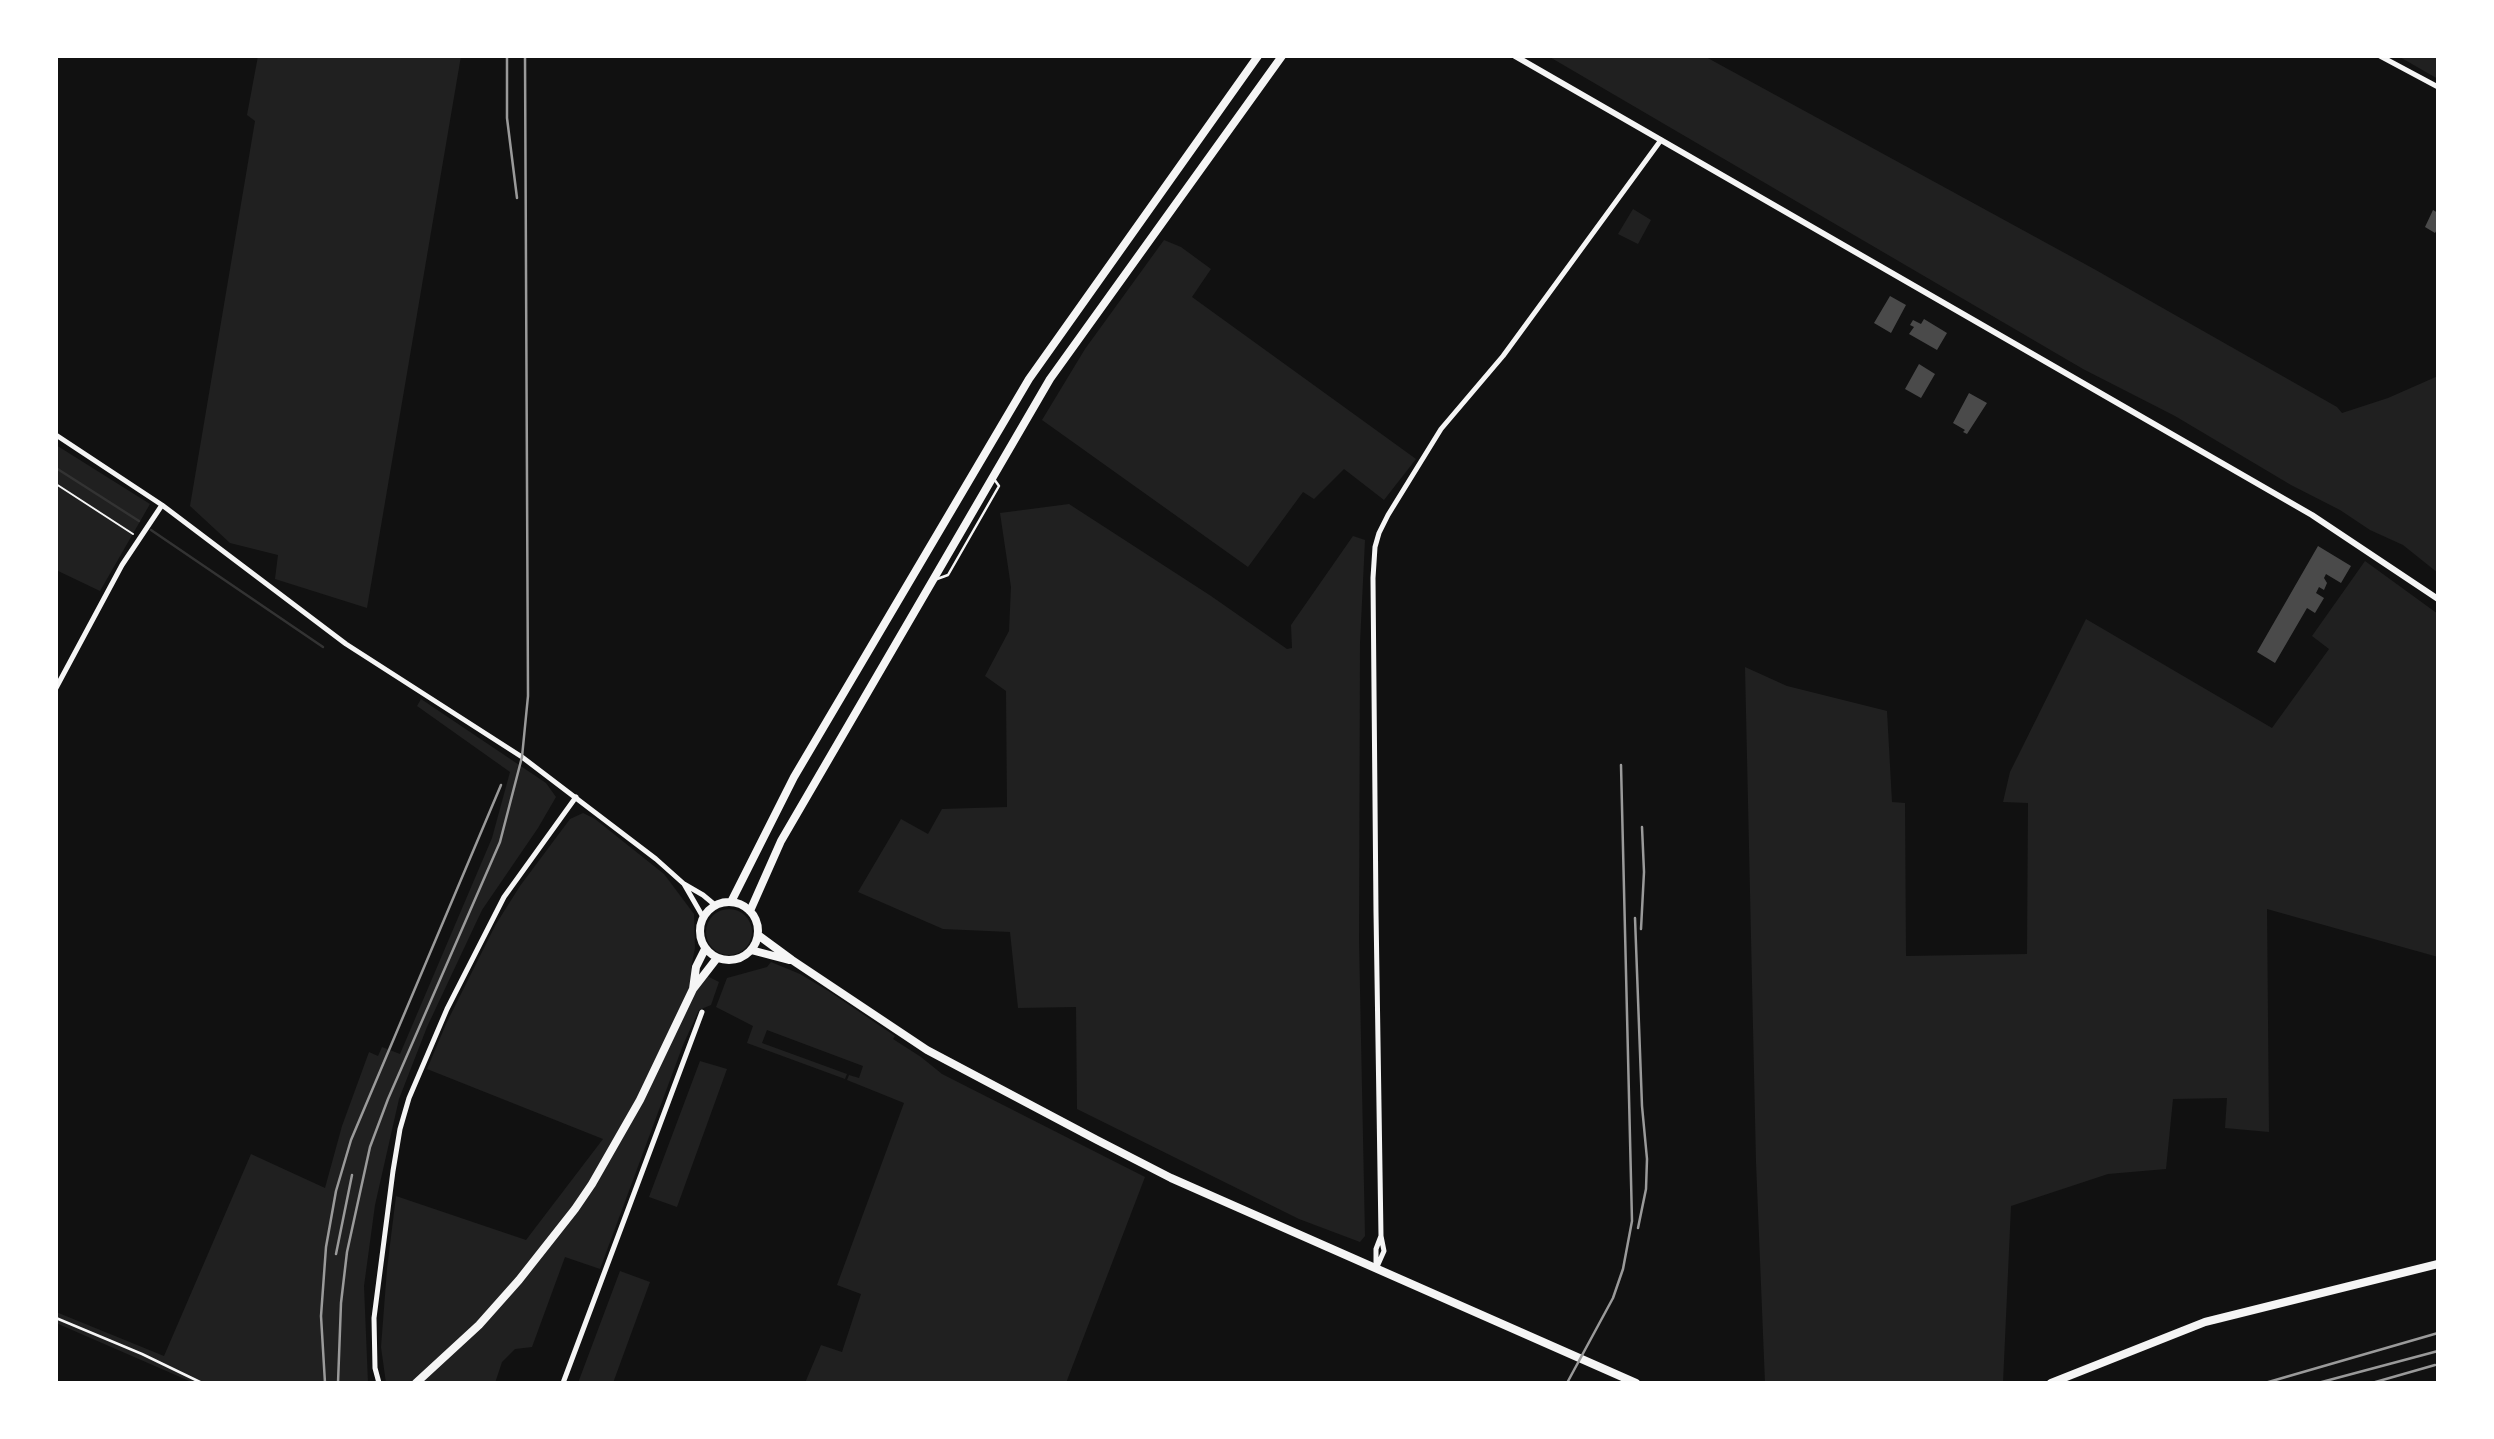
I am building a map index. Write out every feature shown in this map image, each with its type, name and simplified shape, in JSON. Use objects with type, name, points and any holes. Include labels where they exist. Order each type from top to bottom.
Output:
[{"type":"main road","points":[[731,902],[794,777],[1029,379],[1258,56]]},
{"type":"main road","points":[[750,911],[781,841],[1032,409],[1072,346],[1282,56]]},
{"type":"main road","points":[[731,902],[750,911],[758,926],[758,935],[751,950],[732,961],[717,958],[705,949],[700,933],[703,917],[715,905],[731,902]]},
{"type":"main road","points":[[758,935],[927,1050],[1171,1178],[1636,1383]]},
{"type":"main road","points":[[693,989],[696,967],[705,949]]},
{"type":"main road","points":[[751,950],[792,960]]},
{"type":"main road","points":[[416,1383],[479,1325],[519,1280],[593,1184],[640,1100],[693,989],[717,958]]},
{"type":"main road","points":[[2051,1383],[2205,1322],[2438,1264]]},
{"type":"street","points":[[1515,56],[2312,515],[2438,599]]},
{"type":"street","points":[[2380,56],[2438,88]]},
{"type":"street","points":[[1376,1269],[1384,1251],[1381,1236],[1373,592],[1375,547],[1388,515],[1441,429],[1503,356],[1661,140]]},
{"type":"street","points":[[56,435],[162,505],[346,644],[522,757],[656,859],[684,884],[715,905]]},
{"type":"street","points":[[56,688],[122,565],[162,505]]},
{"type":"street","points":[[379,1383],[375,1368],[374,1318],[393,1171],[400,1129],[410,1098],[447,1009],[505,897],[576,797]]},
{"type":"street","points":[[684,884],[703,917]]},
{"type":"street","points":[[563,1383],[702,1012]]},
{"type":"lane","points":[[56,1318],[202,1383]]},
{"type":"path","points":[[56,484],[141,537]]},
{"type":"shaded area","points":[[258,56],[461,56],[367,608],[275,579],[278,555],[230,543],[190,506],[255,121],[247,115]]},
{"type":"shaded area","points":[[1548,56],[1704,56],[2094,269],[2337,407],[2342,413],[2388,398],[2438,376],[2438,573],[2403,545],[2370,530],[2340,510],[2291,485],[2175,416],[2083,369]]},
{"type":"shaded area","points":[[2398,56],[2438,56],[2438,79]]},
{"type":"shaded area","points":[[1633,209],[1651,220],[1638,244],[1618,234]]},
{"type":"shaded area","points":[[1164,240],[1181,247],[1211,269],[1192,297],[1416,459],[1384,500],[1344,469],[1314,499],[1303,492],[1248,567],[1042,420],[1085,349]]},
{"type":"shaded area","points":[[56,445],[150,504],[100,591],[56,570]]},
{"type":"shaded area","points":[[1069,504],[1287,649],[1292,648],[1291,625],[1353,536],[1365,540],[1360,643],[1359,940],[1365,1236],[1360,1242],[1299,1219],[1077,1109],[1076,1007],[1018,1008],[1010,932],[943,929],[858,892],[901,819],[928,834],[942,809],[1007,807],[1006,691],[985,676],[1009,631],[1011,587],[1000,513]]},
{"type":"shaded area","points":[[2365,561],[2438,614],[2438,957],[2267,909],[2269,1132],[2225,1128],[2227,1098],[2173,1099],[2166,1169],[2108,1174],[2011,1206],[2003,1383],[1765,1383],[1756,1162],[1745,667],[1787,686],[1887,711],[1892,802],[1905,803],[1906,956],[2027,954],[2028,803],[2003,802],[2010,772],[2086,619],[2272,728],[2329,649],[2312,636]]},
{"type":"shaded area","points":[[421,699],[546,783],[556,797],[482,910],[427,1027],[399,1099],[375,1205],[364,1286],[368,1383],[194,1383],[56,1323],[56,1312],[164,1356],[251,1154],[325,1188],[342,1126],[369,1052],[378,1056],[382,1047],[400,1054],[492,838],[510,772],[417,706]]},
{"type":"shaded area","points":[[583,813],[595,819],[664,874],[694,914],[695,948],[691,968],[719,982],[711,1005],[699,1010],[683,1045],[600,1269],[565,1257],[532,1347],[515,1349],[502,1362],[495,1383],[386,1383],[381,1347],[396,1196],[526,1240],[603,1139],[427,1069],[446,1024],[496,924],[520,886],[570,819]]},
{"type":"shaded area","points":[[729,909],[745,916],[752,932],[745,948],[729,955],[713,948],[706,932],[713,916]]},
{"type":"shaded area","points":[[771,962],[800,974],[830,992],[895,1036],[893,1039],[942,1074],[1145,1177],[1066,1383],[805,1383],[821,1345],[842,1352],[861,1294],[837,1285],[904,1103],[847,1080],[849,1075],[859,1078],[863,1066],[767,1030],[762,1043],[847,1074],[845,1079],[747,1043],[753,1026],[716,1007],[727,978],[767,967]]},
{"type":"shaded area","points":[[700,1061],[727,1069],[677,1207],[649,1197]]},
{"type":"shaded area","points":[[620,1271],[650,1282],[613,1383],[578,1383]]},
{"type":"building","points":[[2433,210],[2438,213],[2438,228],[2435,233],[2425,227]]},
{"type":"building","points":[[1890,296],[1906,305],[1891,333],[1874,323]]},
{"type":"building","points":[[1924,319],[1947,333],[1937,350],[1909,334],[1914,327],[1910,325],[1913,320],[1921,324]]},
{"type":"building","points":[[1919,364],[1935,374],[1921,398],[1905,389]]},
{"type":"building","points":[[1969,393],[1987,403],[1967,434],[1953,423]]},
{"type":"building","points":[[2318,546],[2351,566],[2341,583],[2326,574],[2324,578],[2327,583],[2324,590],[2319,587],[2316,593],[2324,598],[2315,613],[2307,608],[2275,663],[2257,652]]},
{"type":"waterway","points":[[56,468],[139,521]]},
{"type":"waterway","points":[[151,530],[323,647]]},
{"type":"railway","points":[[507,56],[507,118],[517,198]]},
{"type":"railway","points":[[338,1383],[341,1303],[347,1252],[370,1147],[388,1099],[500,842],[522,757],[528,696],[525,56]]},
{"type":"railway","points":[[1567,1383],[1613,1298],[1623,1269],[1632,1221],[1621,765]]},
{"type":"railway","points":[[325,1383],[321,1316],[326,1247],[336,1191],[351,1140],[501,785]]},
{"type":"railway","points":[[1641,929],[1644,872],[1642,827]]},
{"type":"railway","points":[[1635,918],[1642,1106],[1647,1159],[1646,1189],[1638,1228]]},
{"type":"railway","points":[[336,1254],[352,1175]]},
{"type":"railway","points":[[2265,1383],[2438,1333]]},
{"type":"railway","points":[[2318,1383],[2438,1351]]},
{"type":"railway","points":[[2372,1383],[2435,1365]]}]
